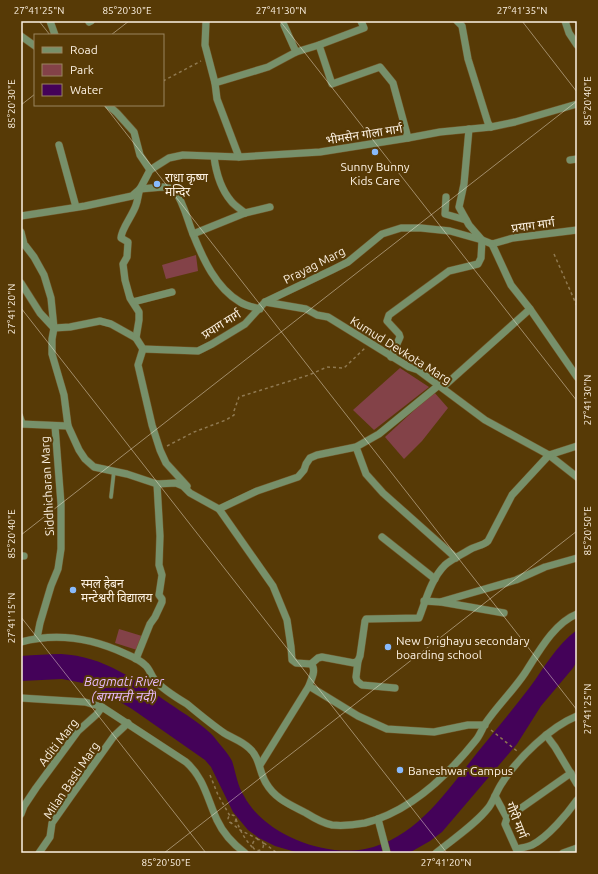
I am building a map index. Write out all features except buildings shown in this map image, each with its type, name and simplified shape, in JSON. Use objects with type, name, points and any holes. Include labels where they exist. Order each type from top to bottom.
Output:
[{"type":"street","points":[[50,21],[55,34]]},
{"type":"street","points":[[206,21],[205,45],[215,83],[217,99],[240,157]]},
{"type":"street","points":[[215,83],[268,67],[296,52],[364,28],[361,21]]},
{"type":"street","points":[[457,21],[462,26],[474,83],[488,124],[491,127]]},
{"type":"street","points":[[565,21],[569,33],[577,45]]},
{"type":"street","points":[[284,25],[296,52]]},
{"type":"street","points":[[21,36],[34,45]]},
{"type":"street","points":[[318,45],[332,84],[380,67],[393,83],[408,138]]},
{"type":"street","name":"भीमसेन गोला मार्ग","points":[[150,170],[169,158],[183,155],[240,157],[320,152],[440,132],[491,127],[515,122],[577,104]]},
{"type":"street","points":[[109,106],[134,132],[140,155],[150,170],[140,189],[136,205],[121,234],[121,238],[128,242],[127,258],[122,264],[125,280],[130,298],[139,312],[136,338]]},
{"type":"street","points":[[391,357],[400,337],[399,334],[387,322],[389,315],[449,271],[478,264],[481,258],[482,240],[466,220],[459,207],[464,184],[469,129]]},
{"type":"street","points":[[59,145],[76,207]]},
{"type":"street","points":[[214,157],[216,174],[223,188],[231,201],[245,213]]},
{"type":"street","points":[[21,216],[132,196],[140,189],[174,189],[186,210],[193,234],[210,272],[228,293],[239,302],[247,306],[260,309]]},
{"type":"street","points":[[446,197],[445,214],[466,220]]},
{"type":"street","points":[[193,234],[245,213],[270,207]]},
{"type":"street","name":"Prayag Marg","points":[[260,309],[265,302],[348,262],[382,234],[401,228],[421,228],[450,231],[492,244]]},
{"type":"street","name":"प्रयाग मार्ग","points":[[492,244],[513,238],[577,230]]},
{"type":"street","points":[[21,232],[24,244],[34,257],[44,275],[51,298],[54,328],[52,354],[64,395],[68,426],[78,450],[94,467],[114,471],[157,484],[176,483],[183,486],[190,493],[219,509],[273,586],[287,620],[292,660],[294,662],[312,664]]},
{"type":"street","points":[[492,244],[511,285],[530,309],[577,377]]},
{"type":"street","points":[[21,283],[40,314],[54,328],[70,328],[100,321],[111,324],[136,338],[143,349],[138,365],[152,425],[160,450],[166,463],[186,484],[190,493]]},
{"type":"street","points":[[133,302],[172,292]]},
{"type":"street","name":"Kumud Devkota Marg","points":[[265,302],[306,309],[316,315],[328,317],[391,357],[409,367],[418,370],[485,420],[549,455],[577,477]]},
{"type":"street","name":"प्रयाग मार्ग","points":[[143,349],[198,351],[245,324],[260,309]]},
{"type":"street","points":[[219,509],[257,491],[298,477],[304,470],[310,458],[317,455],[356,447],[379,434],[441,386],[530,309]]},
{"type":"street","points":[[23,424],[68,426]]},
{"type":"street","name":"Siddhicharan Marg","points":[[37,638],[51,586],[58,569],[61,549],[61,504],[55,426]]},
{"type":"street","points":[[395,688],[362,686],[357,681],[356,677],[366,619],[419,618],[424,602],[435,579],[445,566],[471,548],[488,541],[512,495],[549,455],[577,446]]},
{"type":"street","points":[[356,447],[366,474],[383,493],[456,558]]},
{"type":"street","points":[[136,659],[162,599],[159,595],[162,575],[159,565],[160,536],[157,484]]},
{"type":"street","points":[[382,537],[435,579]]},
{"type":"street","points":[[440,602],[516,580],[545,568],[577,558]]},
{"type":"street","points":[[424,602],[440,602],[504,613]]},
{"type":"street","points":[[21,642],[37,638],[57,637],[91,641],[113,648],[136,659],[146,665],[156,681],[223,732],[249,747],[260,765],[262,776],[267,784],[275,794],[286,803],[317,820],[331,825],[349,825],[379,822],[419,797],[439,780],[477,739],[485,725],[558,627],[569,617],[577,614]]},
{"type":"street","points":[[312,664],[318,658],[322,657],[354,663],[359,658]]},
{"type":"street","points":[[260,765],[309,686],[314,671],[314,666],[312,664]]},
{"type":"street","points":[[309,686],[358,716],[387,729],[434,732],[468,725],[485,725]]},
{"type":"street","points":[[21,698],[85,702],[102,707],[186,762],[194,769],[201,780],[221,828],[228,838],[245,853]]},
{"type":"street","name":"Aditi Marg","points":[[21,814],[24,806],[36,788],[78,731],[97,714],[102,707]]},
{"type":"street","points":[[436,853],[482,815],[512,770],[546,735],[560,725],[577,716]]},
{"type":"street","name":"Milan Basti Marg","points":[[39,853],[50,837],[52,823],[114,736],[128,723]]},
{"type":"street","points":[[546,735],[555,746],[577,784]]},
{"type":"street","points":[[507,818],[572,773]]},
{"type":"street","name":"गौरी मार्ग","points":[[495,796],[507,818],[505,824],[518,851]]},
{"type":"street","points":[[518,851],[542,839],[561,820],[577,800]]},
{"type":"street","points":[[379,822],[387,853]]},
{"type":"street","points":[[563,853],[577,848]]},
{"type":"lane","points":[[21,415],[23,424]]},
{"type":"lane","points":[[111,497],[114,471]]},
{"type":"path","points":[[164,80],[205,59],[210,61]]},
{"type":"path","points":[[554,254],[577,306]]},
{"type":"path","points":[[160,450],[194,432],[226,420],[234,415],[239,397],[309,375],[327,367],[344,368],[370,344]]},
{"type":"path","points":[[492,731],[518,751]]},
{"type":"path","points":[[210,775],[218,795],[230,816],[228,819],[230,822],[240,830],[264,843],[276,853]]},
{"type":"path","points":[[230,816],[233,815],[236,819],[240,830],[249,844],[261,853]]},
{"type":"path","points":[[230,822],[234,822],[236,819]]},
{"type":"path","points":[[255,850],[253,842],[259,840]]},
{"type":"path","points":[[255,850],[263,849],[264,843]]},
{"type":"path","points":[[292,853],[297,853]]},
{"type":"green space","points":[[196,255],[198,271],[166,279],[162,265]]},
{"type":"green space","points":[[400,368],[429,387],[374,430],[353,410]]},
{"type":"green space","points":[[434,392],[448,408],[422,441],[404,459],[385,437]]},
{"type":"green space","points":[[119,629],[142,636],[137,650],[115,643]]},
{"type":"water","name":"Bagmati River (बागमती नदी)","points":[[577,630],[577,661],[573,668],[541,706],[517,744],[442,832],[409,853],[299,853],[275,846],[259,838],[248,830],[233,812],[211,767],[205,760],[132,709],[95,687],[83,683],[62,679],[21,681],[21,656],[61,654],[77,656],[92,659],[119,671],[194,720],[210,733],[232,761],[238,783],[244,796],[253,810],[265,821],[280,832],[296,840],[314,846],[349,851],[365,849],[383,844],[400,835],[429,812],[517,704],[557,649]]},
{"type":"place","name":"Sunny Bunny Kids Care","points":[[375,152]]},
{"type":"place","name":"राधा कृष्ण मन्दिर","points":[[157,184]]},
{"type":"place","name":"स्मल हेबन मन्टेश्वरी विद्यालय","points":[[73,590]]},
{"type":"place","name":"New Drighayu secondary boarding school","points":[[388,647]]},
{"type":"place","name":"Baneshwar Campus","points":[[400,770]]}]
